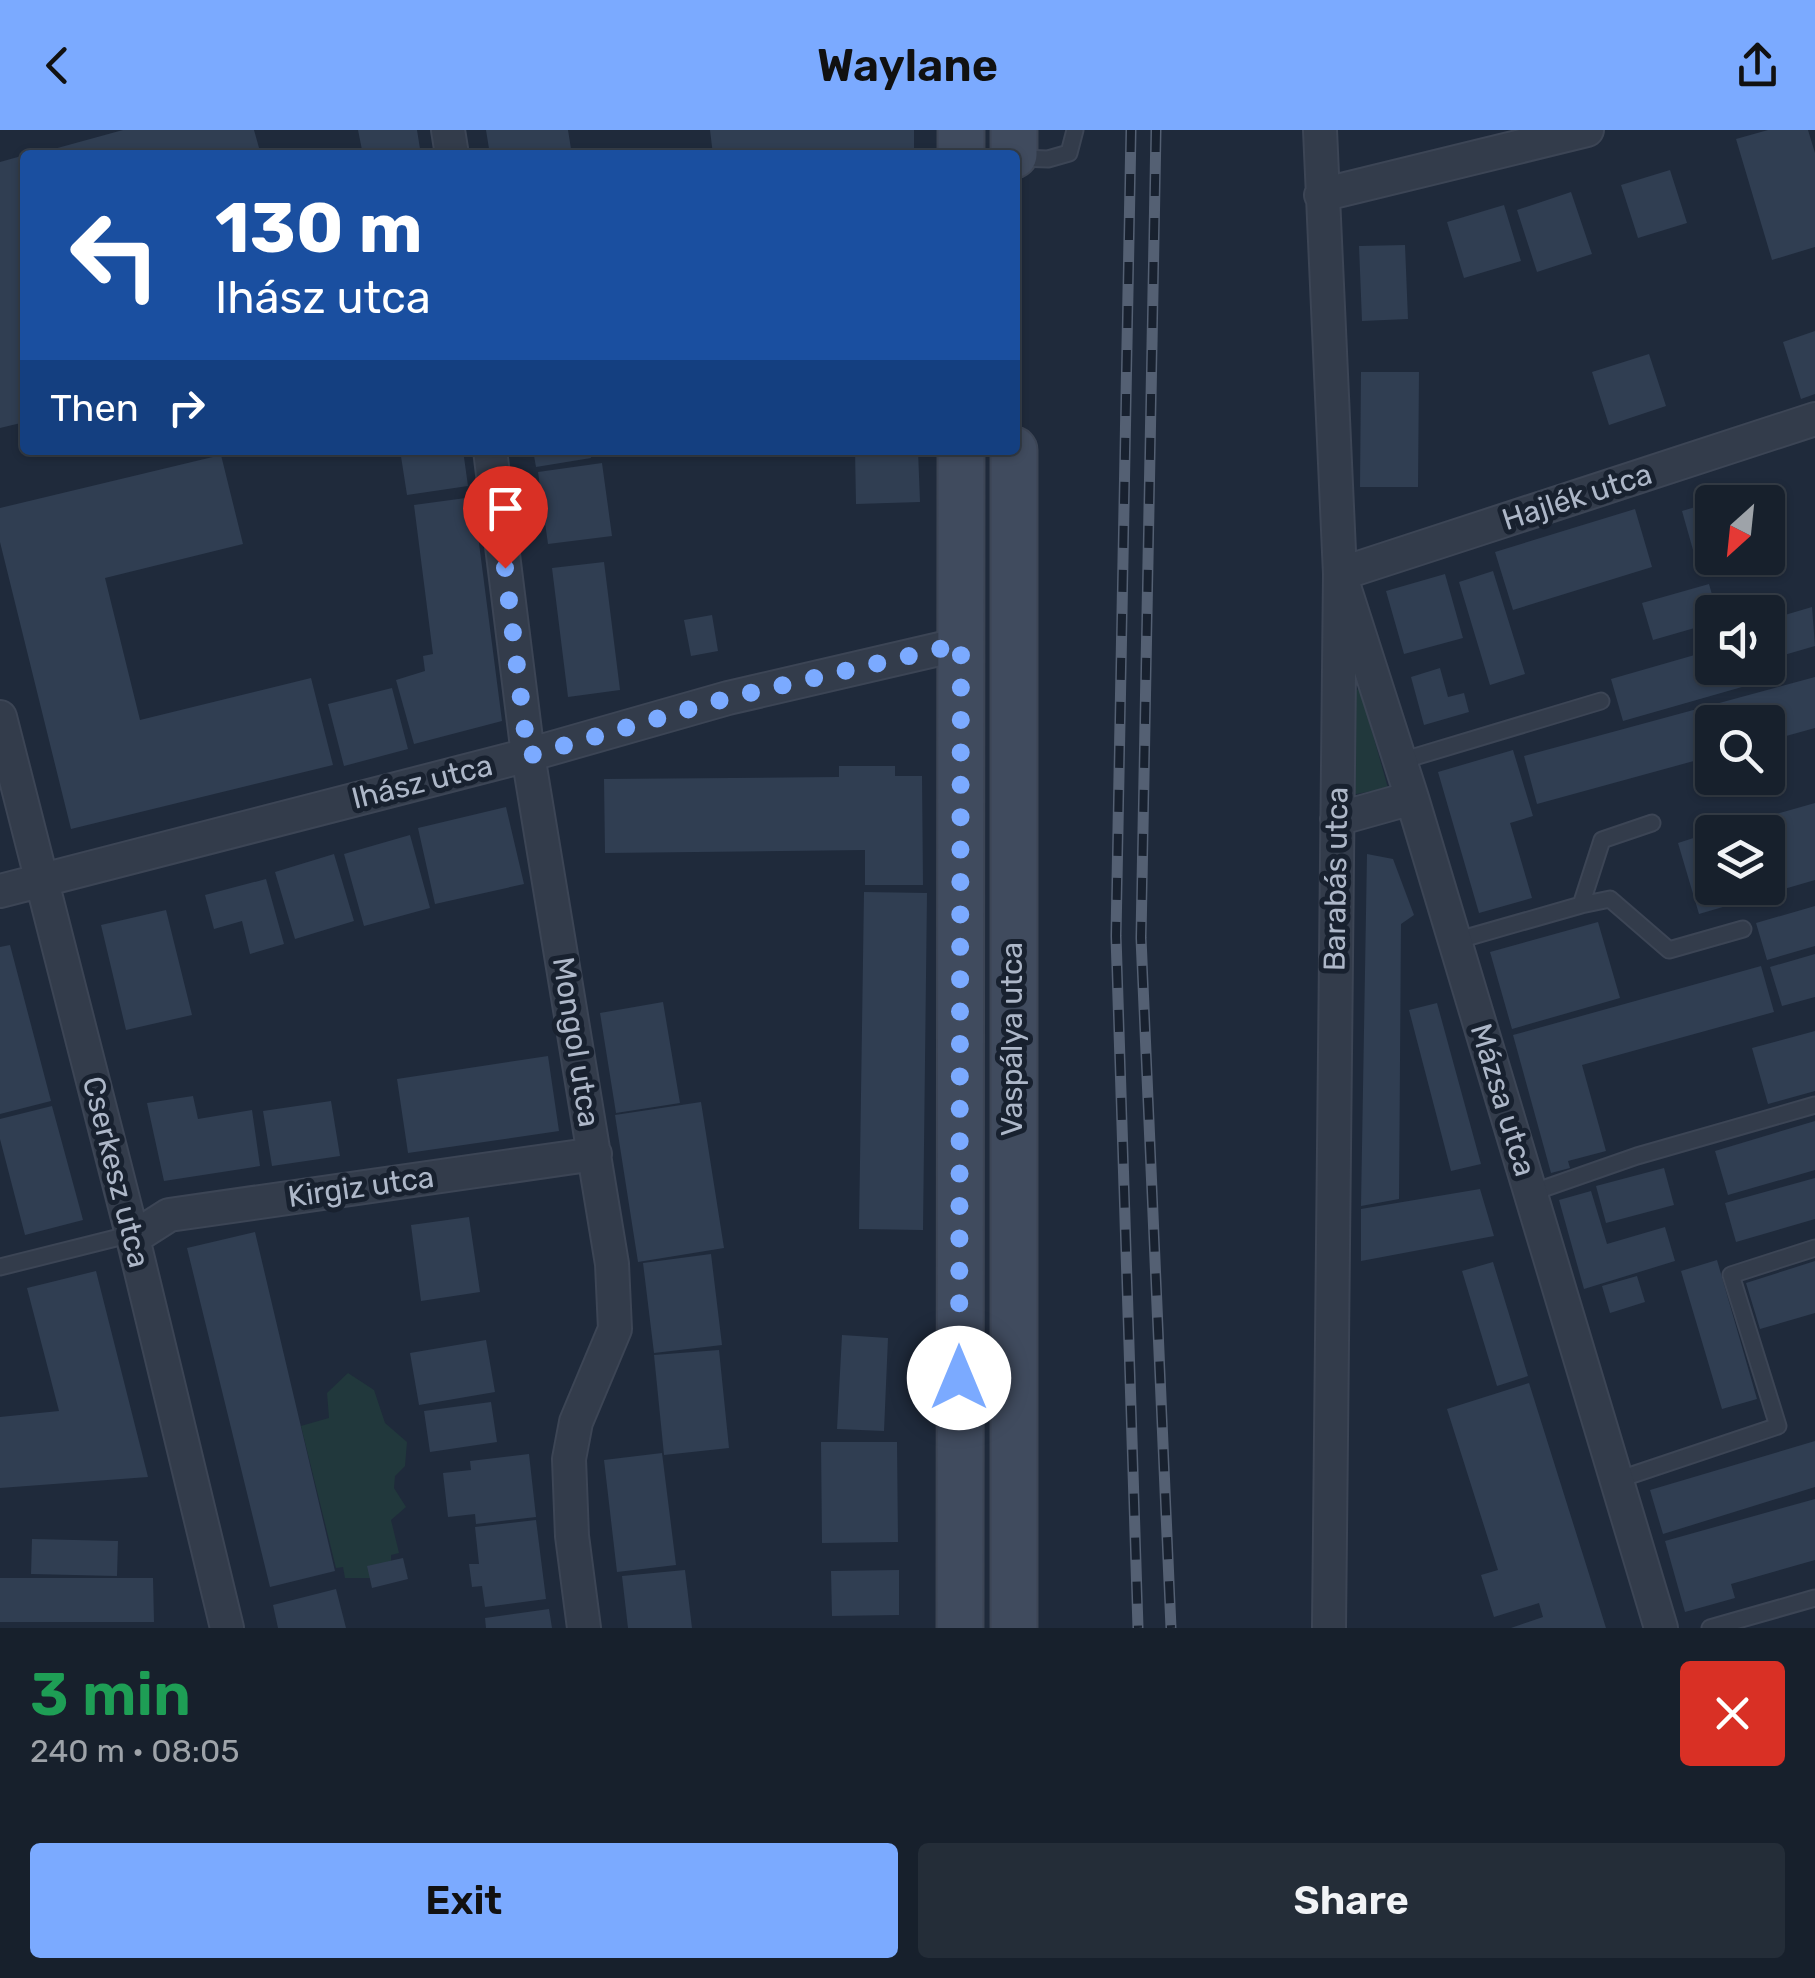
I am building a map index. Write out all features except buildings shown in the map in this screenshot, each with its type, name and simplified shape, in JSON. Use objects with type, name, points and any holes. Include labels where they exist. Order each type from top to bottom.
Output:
[{"type":"main road","name":"Vaspálya utca","points":[[960,1628],[961,455]]},
{"type":"main road","name":"Vaspálya utca","points":[[1014,455],[1014,1628]]},
{"type":"main road","points":[[961,644],[1014,645]]},
{"type":"street","name":"Barabás utca","points":[[1320,130],[1340,574],[1329,1628]]},
{"type":"street","points":[[1320,195],[1586,130]]},
{"type":"street","name":"Hajlék utca","points":[[1340,574],[1815,420]]},
{"type":"street","name":"Mongol utca","points":[[491,455],[528,756],[612,1264],[615,1330],[570,1439],[572,1536],[584,1628]]},
{"type":"street","name":"Mázsa utca","points":[[1340,574],[1456,941],[1661,1628]]},
{"type":"street","name":"Ihász utca","points":[[0,891],[528,756],[728,698],[961,644]]},
{"type":"street","name":"Cserkesz utca","points":[[0,717],[133,1236],[227,1628]]},
{"type":"street","points":[[1337,819],[1412,798]]},
{"type":"street","name":"Kirgiz utca","points":[[133,1236],[169,1215],[595,1154]]},
{"type":"lane","points":[[1020,157],[1048,159],[1069,153],[1075,130]]},
{"type":"lane","points":[[1401,761],[1601,701]]},
{"type":"lane","points":[[1581,904],[1602,840],[1652,823]]},
{"type":"lane","points":[[1456,941],[1581,904],[1610,900],[1670,950],[1743,929]]},
{"type":"lane","points":[[1531,1193],[1637,1156],[1815,1105]]},
{"type":"lane","points":[[0,1267],[133,1236]]},
{"type":"lane","points":[[1616,1480],[1778,1426],[1731,1275],[1815,1248]]},
{"type":"lane","points":[[1710,1628],[1815,1598]]},
{"type":"green space","points":[[1360,689],[1388,788],[1351,795],[1351,691]]},
{"type":"green space","points":[[348,1373],[374,1390],[385,1423],[407,1442],[405,1466],[395,1476],[394,1488],[406,1507],[391,1520],[399,1553],[391,1555],[391,1570],[379,1578],[345,1578],[343,1567],[336,1568],[301,1426],[329,1418],[327,1393]]},
{"type":"railway","points":[[1131,130],[1116,936],[1138,1628]]},
{"type":"railway","points":[[1156,130],[1141,938],[1171,1628]]},
{"type":"route","points":[[505,568],[528,756],[728,698],[961,644],[959,1378]]}]
